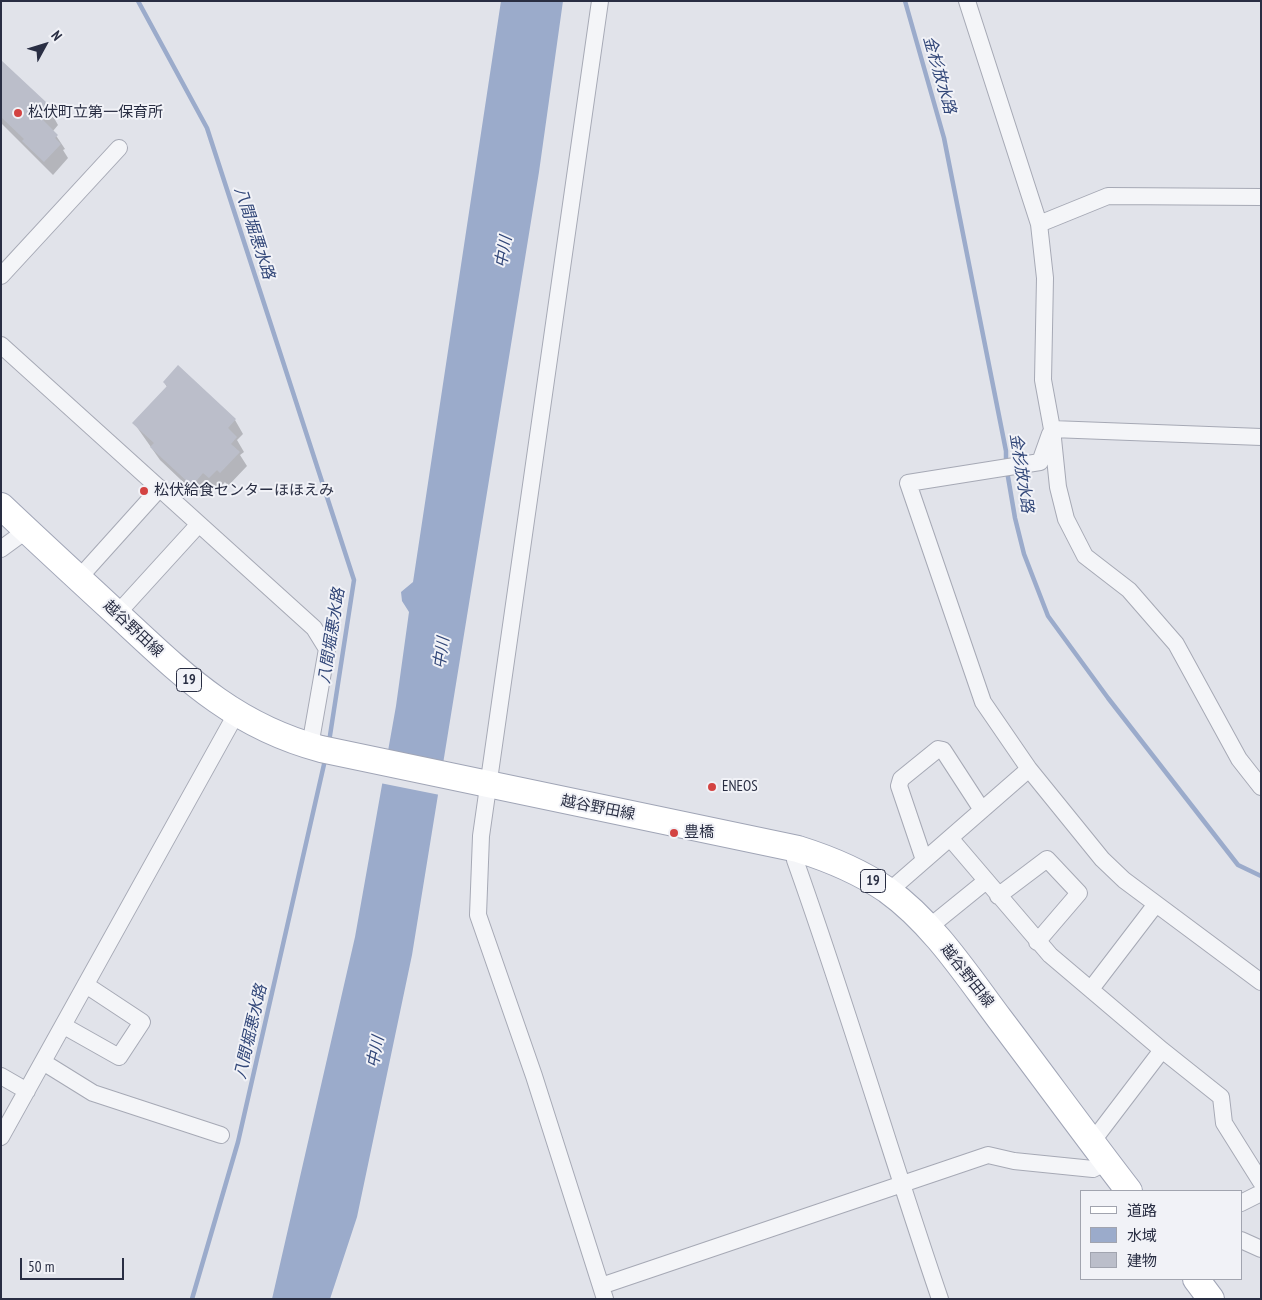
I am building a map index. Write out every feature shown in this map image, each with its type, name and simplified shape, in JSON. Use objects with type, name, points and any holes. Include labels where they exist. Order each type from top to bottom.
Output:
[{"type":"main road","name":"越谷野田線","points":[[1,506],[192,684],[260,728],[316,748],[798,849],[844,865],[888,892],[928,928],[956,961],[1128,1190]]},
{"type":"main road","points":[[1197,1280],[1210,1299]]},
{"type":"street","points":[[600,1],[486,785],[481,836],[478,915],[534,1076],[603,1292],[901,1184],[988,1155],[1014,1161],[1094,1169],[1099,1152],[1162,1050]]},
{"type":"street","points":[[967,1],[1039,224],[1045,278],[1042,380],[1052,429],[1058,487],[1066,519],[1085,556],[1129,590],[1176,644],[1239,759],[1261,787]]},
{"type":"street","points":[[1,276],[119,148]]},
{"type":"street","points":[[1039,224],[1108,196],[1261,197]]},
{"type":"street","points":[[1,345],[314,628],[327,649],[316,748]]},
{"type":"street","points":[[1052,429],[1261,437]]},
{"type":"street","points":[[1052,429],[1040,462],[908,483],[983,702],[1029,769],[1102,859],[1124,880],[1261,982]]},
{"type":"street","points":[[79,578],[160,488]]},
{"type":"street","points":[[117,614],[199,524]]},
{"type":"street","points":[[1,549],[27,530]]},
{"type":"street","points":[[1,1137],[236,714]]},
{"type":"street","points":[[924,860],[899,786],[900,779],[938,749],[943,750],[982,810]]},
{"type":"street","points":[[888,892],[1029,769]]},
{"type":"street","points":[[950,838],[1037,942],[1162,1050],[1222,1096],[1224,1123],[1261,1182]]},
{"type":"street","points":[[798,849],[796,860],[836,975],[901,1184],[940,1299]]},
{"type":"street","points":[[998,896],[1047,859],[1079,893],[1037,942]]},
{"type":"street","points":[[928,928],[986,881]]},
{"type":"street","points":[[1091,989],[1156,904]]},
{"type":"street","points":[[64,1026],[119,1057],[142,1022],[86,985]]},
{"type":"street","points":[[43,1062],[93,1092],[221,1135]]},
{"type":"street","points":[[1,1076],[27,1091]]},
{"type":"street","points":[[1242,1202],[1261,1193]]},
{"type":"street","points":[[1242,1240],[1261,1249]]},
{"type":"water","name":"中川","points":[[501,1],[563,1],[539,172],[412,955],[357,1217],[330,1299],[272,1299],[355,937],[396,706],[409,612],[402,601],[401,592],[413,582]]},
{"type":"pier","points":[[384,756],[445,768],[440,795],[380,783]]},
{"type":"building","points":[[1,60],[46,102],[44,104],[51,111],[43,120],[58,135],[55,138],[61,144],[44,162],[1,117]]},
{"type":"building","points":[[178,365],[236,419],[228,428],[237,437],[231,444],[240,452],[220,473],[217,470],[209,478],[203,473],[192,486],[150,447],[154,443],[132,423],[167,386],[163,382]]},
{"type":"waterway","name":"八間堀悪水路","points":[[138,1],[207,128],[354,580],[329,742]]},
{"type":"waterway","name":"金杉放水路","points":[[905,1],[944,138],[1006,451],[1006,463]]},
{"type":"waterway","name":"金杉放水路","points":[[1007,471],[1015,518],[1024,554],[1048,616],[1108,698],[1238,865],[1261,876]]},
{"type":"waterway","name":"八間堀悪水路","points":[[192,1299],[238,1142],[325,760]]},
{"type":"place","name":"松伏町立第一保育所","points":[[18,113]]},
{"type":"place","name":"松伏給食センターほほえみ","points":[[144,491]]},
{"type":"place","name":"ENEOS","points":[[712,787]]},
{"type":"place","name":"豊橋","points":[[674,833]]}]
